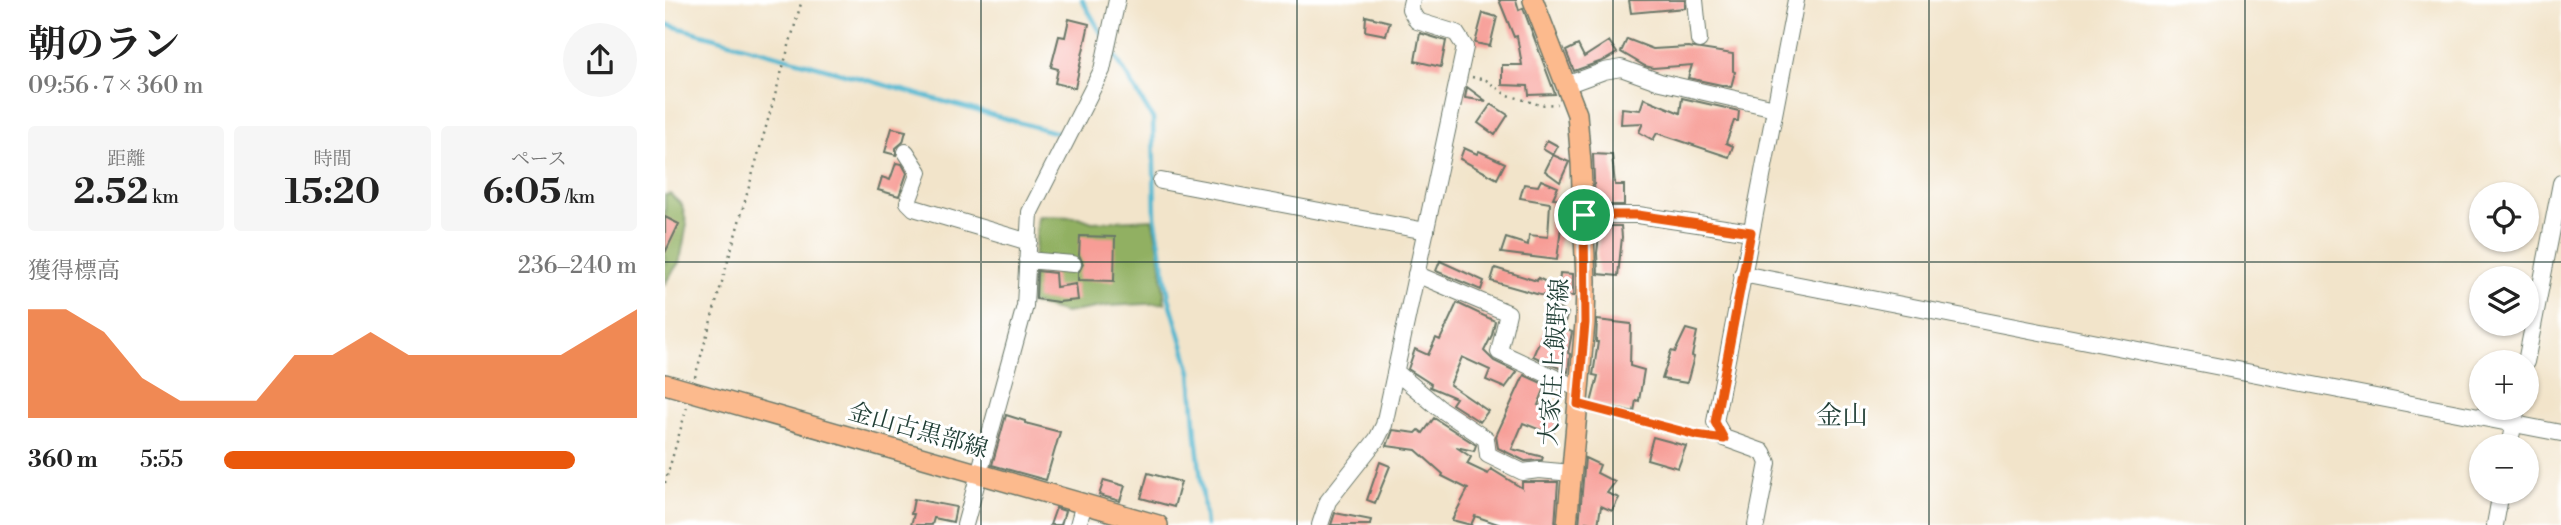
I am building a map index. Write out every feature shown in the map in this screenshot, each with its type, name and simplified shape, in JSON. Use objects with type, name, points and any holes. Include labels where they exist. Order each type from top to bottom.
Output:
[{"type":"main road","name":"大家庄上飯野線","points":[[1533,0],[1577,114],[1584,215],[1586,302],[1567,525]]},
{"type":"main road","name":"金山古黒部線","points":[[665,384],[1158,525]]},
{"type":"street","points":[[965,525],[1025,306],[1030,212],[1103,70],[1117,0]]},
{"type":"street","points":[[1320,525],[1328,501],[1381,432],[1465,47],[1456,33],[1417,21],[1410,9],[1412,0]]},
{"type":"street","points":[[1695,0],[1699,40]]},
{"type":"street","points":[[1756,525],[1767,463],[1763,452],[1724,439],[1715,422],[1796,0]]},
{"type":"street","points":[[1569,94],[1604,71],[1621,68],[1660,82],[1775,108]]},
{"type":"street","points":[[906,152],[919,172],[908,197],[908,202],[914,208],[1028,242]]},
{"type":"street","points":[[1161,181],[1426,231]]},
{"type":"street","points":[[2528,350],[2561,183]]},
{"type":"street","points":[[1584,215],[1638,215],[1751,232]]},
{"type":"street","points":[[1027,261],[1073,264]]},
{"type":"street","points":[[1416,274],[1508,313],[1499,352],[1579,396]]},
{"type":"street","points":[[1742,274],[2469,407]]},
{"type":"street","points":[[1395,372],[1439,408],[1486,439],[1488,454],[1523,472],[1539,470],[1572,473]]},
{"type":"street","points":[[2529,420],[2561,432]]},
{"type":"street","points":[[1078,525],[1084,504]]},
{"type":"street","points":[[2495,525],[2499,504]]},
{"type":"path","points":[[665,483],[802,0]]},
{"type":"path","points":[[1459,74],[1486,80],[1505,94],[1540,105],[1569,94]]},
{"type":"path","points":[[1579,396],[1696,435],[1724,439]]},
{"type":"green space","points":[[670,194],[682,205],[687,224],[680,261],[665,283],[665,195]]},
{"type":"green space","points":[[1038,216],[1079,217],[1092,222],[1152,219],[1159,249],[1165,303],[1108,306],[1065,313],[1030,303]]},
{"type":"building","points":[[1499,0],[1516,0],[1519,10],[1523,8],[1555,94],[1529,95],[1528,86],[1502,85],[1502,65],[1522,65],[1517,36],[1514,37]]},
{"type":"building","points":[[1629,0],[1685,0],[1685,8],[1631,13]]},
{"type":"building","points":[[1483,13],[1497,17],[1490,46],[1475,43]]},
{"type":"building","points":[[1366,16],[1390,22],[1386,35],[1365,31]]},
{"type":"building","points":[[1069,19],[1089,24],[1075,88],[1055,83],[1058,69],[1051,67],[1059,36],[1065,37]]},
{"type":"building","points":[[1420,33],[1446,41],[1441,67],[1415,61]]},
{"type":"building","points":[[1627,39],[1653,49],[1688,47],[1733,54],[1735,72],[1731,87],[1688,78],[1692,65],[1653,68],[1645,66],[1621,52]]},
{"type":"building","points":[[1609,41],[1617,53],[1574,71],[1566,51],[1578,45],[1584,57]]},
{"type":"building","points":[[1467,87],[1486,101],[1465,98]]},
{"type":"building","points":[[1644,98],[1680,113],[1682,98],[1739,111],[1738,121],[1734,121],[1726,143],[1733,146],[1729,157],[1657,133],[1653,140],[1639,132],[1643,123],[1621,124],[1622,108],[1640,110]]},
{"type":"building","points":[[1491,104],[1508,115],[1495,135],[1478,123]]},
{"type":"building","points":[[892,128],[906,131],[903,142],[896,148],[896,155],[885,152]]},
{"type":"building","points":[[1547,140],[1558,146],[1553,155],[1543,149]]},
{"type":"building","points":[[1464,148],[1477,154],[1479,151],[1505,163],[1497,179],[1460,159]]},
{"type":"building","points":[[1593,154],[1612,155],[1615,185],[1624,185],[1624,205],[1595,205]]},
{"type":"building","points":[[1553,155],[1569,162],[1560,182],[1545,171]]},
{"type":"building","points":[[896,163],[902,164],[907,173],[899,196],[878,190],[882,177],[890,180]]},
{"type":"building","points":[[1541,180],[1558,187],[1553,198],[1570,200],[1571,228],[1561,227],[1557,260],[1501,253],[1506,238],[1528,245],[1529,235],[1548,237],[1550,203],[1520,198],[1524,184],[1538,186]]},
{"type":"building","points":[[665,217],[679,224],[665,253]]},
{"type":"building","points":[[1596,226],[1621,226],[1618,276],[1598,274],[1600,228]]},
{"type":"building","points":[[1080,236],[1115,237],[1114,281],[1078,280],[1083,264],[1079,255]]},
{"type":"building","points":[[1440,261],[1484,281],[1481,290],[1436,271]]},
{"type":"building","points":[[1495,268],[1537,281],[1538,278],[1559,288],[1560,273],[1573,274],[1573,296],[1540,295],[1491,281]]},
{"type":"building","points":[[1037,271],[1055,273],[1056,287],[1076,284],[1078,300],[1058,302],[1036,299]]},
{"type":"building","points":[[1457,303],[1495,321],[1484,351],[1494,361],[1517,372],[1505,388],[1486,380],[1490,370],[1462,357],[1450,385],[1488,411],[1480,422],[1452,404],[1456,398],[1430,387],[1431,384],[1408,369],[1415,349],[1428,355],[1436,338],[1440,340]]},
{"type":"building","points":[[1554,307],[1568,313],[1563,328],[1572,332],[1568,372],[1533,356]]},
{"type":"building","points":[[1597,320],[1631,324],[1630,366],[1644,370],[1639,401],[1636,400],[1634,412],[1591,403],[1598,376],[1593,375],[1598,342]]},
{"type":"building","points":[[1686,329],[1697,332],[1687,383],[1662,379],[1671,351],[1675,352]]},
{"type":"building","points":[[1524,375],[1546,385],[1538,405],[1559,411],[1553,435],[1523,423],[1512,449],[1543,457],[1542,460],[1525,461],[1498,448],[1496,436]]},
{"type":"building","points":[[1006,415],[1060,432],[1046,480],[992,465]]},
{"type":"building","points":[[1434,418],[1476,445],[1474,451],[1456,447],[1471,457],[1467,464],[1488,474],[1491,469],[1522,488],[1522,482],[1558,482],[1555,525],[1501,525],[1475,516],[1471,525],[1452,520],[1468,489],[1442,476],[1443,474],[1416,450],[1387,446],[1393,430],[1416,433],[1419,430],[1423,433]]},
{"type":"building","points":[[1653,437],[1686,446],[1678,468],[1647,459]]},
{"type":"building","points":[[1585,458],[1600,465],[1597,473],[1615,482],[1607,493],[1619,498],[1612,511],[1601,506],[1598,525],[1586,522],[1585,525],[1579,525]]},
{"type":"building","points":[[1380,462],[1390,466],[1375,503],[1367,500]]},
{"type":"building","points":[[1148,473],[1181,482],[1174,507],[1141,498]]},
{"type":"building","points":[[1104,480],[1125,486],[1120,501],[1099,495]]},
{"type":"building","points":[[914,499],[956,507],[953,522],[934,518],[932,525],[911,525]]},
{"type":"building","points":[[1056,508],[1065,511],[1061,525],[1050,525]]},
{"type":"building","points":[[1335,513],[1371,520],[1370,525],[1331,525]]},
{"type":"waterway","points":[[1082,0],[1103,36]]},
{"type":"waterway","points":[[665,24],[1061,134]]},
{"type":"waterway","points":[[1111,49],[1153,119],[1155,216],[1169,298],[1191,372],[1206,525]]},
{"type":"district","name":"金山","points":[[1842,416]]},
{"type":"route","points":[[1584,215],[1638,215],[1751,232],[1715,422],[1724,439],[1696,435],[1578,404],[1585,323],[1584,215]]}]
